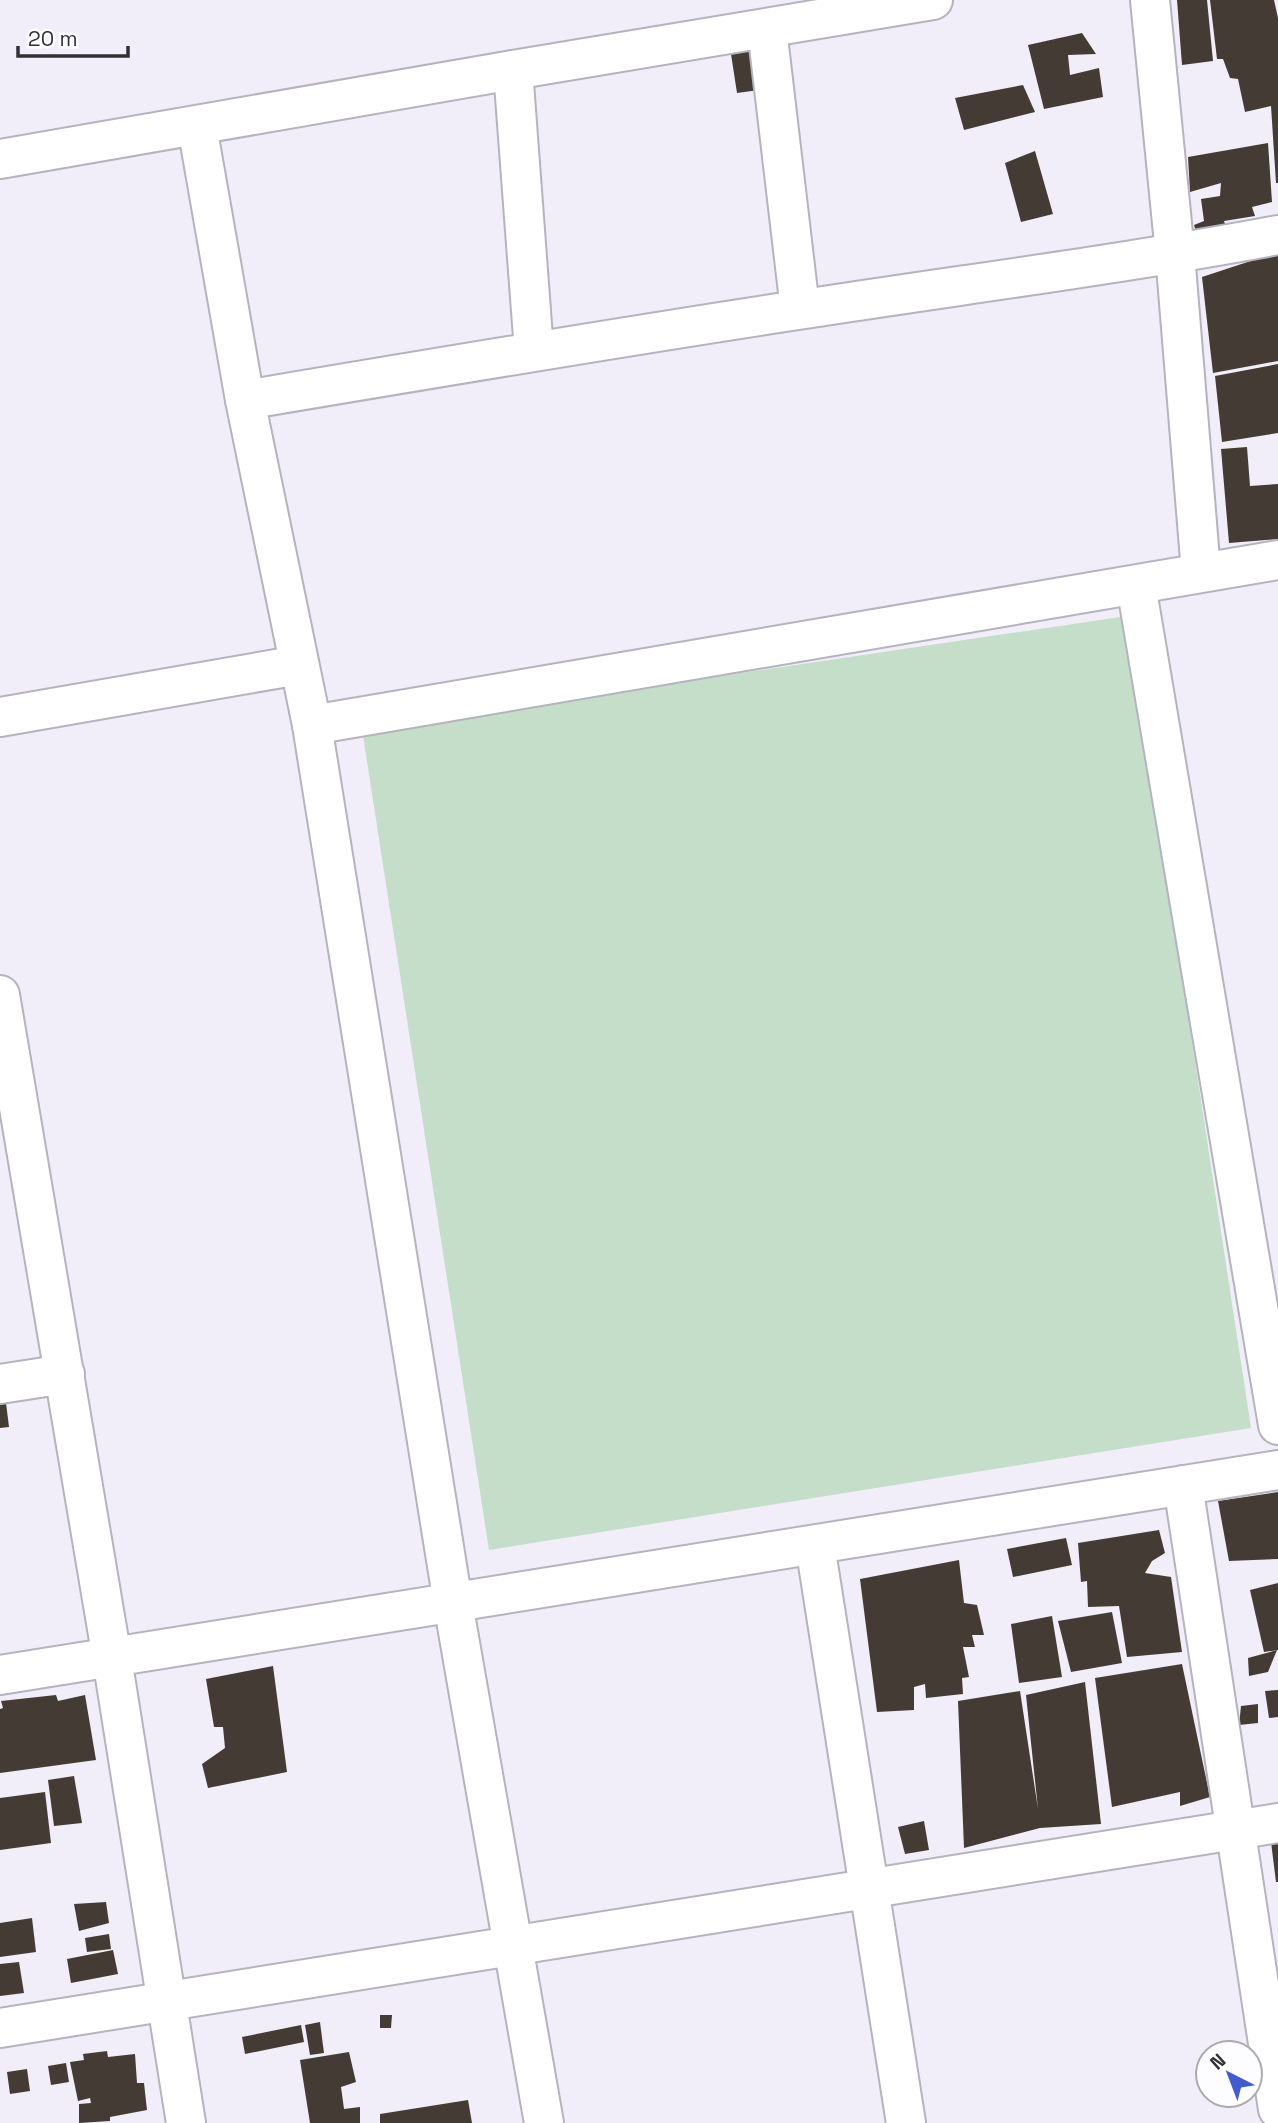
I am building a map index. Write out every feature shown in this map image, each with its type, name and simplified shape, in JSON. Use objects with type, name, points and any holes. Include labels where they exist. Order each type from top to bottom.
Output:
[{"type":"street","points":[[0,159],[933,0]]},
{"type":"street","points":[[1150,0],[1202,572]]},
{"type":"street","points":[[767,29],[800,309]]},
{"type":"street","points":[[513,70],[534,351]]},
{"type":"street","points":[[197,126],[245,400],[312,725],[453,1603],[544,2123]]},
{"type":"street","points":[[245,400],[534,351],[1278,236]]},
{"type":"street","points":[[312,725],[1278,560]]},
{"type":"street","points":[[1136,586],[1278,1425]]},
{"type":"street","points":[[0,717],[299,665]]},
{"type":"street","points":[[0,995],[9,1104],[65,1374],[186,2123]]},
{"type":"street","points":[[0,1384],[65,1374]]},
{"type":"street","points":[[0,1675],[1278,1470]]},
{"type":"street","points":[[1183,1485],[1278,2109]]},
{"type":"street","points":[[815,1545],[906,2123]]},
{"type":"street","points":[[0,2028],[1278,1823]]},
{"type":"green space","points":[[1127,616],[1251,1428],[489,1550],[362,729]]},
{"type":"building","points":[[1177,0],[1207,0],[1213,61],[1182,65]]},
{"type":"building","points":[[1210,0],[1274,0],[1278,18],[1278,183],[1271,106],[1245,112],[1238,79],[1230,78],[1223,59],[1217,59]]},
{"type":"building","points":[[1082,33],[1096,54],[1068,55],[1070,75],[1099,68],[1103,97],[1044,109],[1028,45]]},
{"type":"building","points":[[754,50],[759,90],[737,93],[731,54]]},
{"type":"building","points":[[1023,85],[1035,112],[964,130],[955,98]]},
{"type":"building","points":[[1268,143],[1272,202],[1252,207],[1255,216],[1224,221],[1229,236],[1198,238],[1194,225],[1204,221],[1201,199],[1220,196],[1221,183],[1190,192],[1188,157]]},
{"type":"building","points":[[1035,151],[1053,214],[1021,222],[1005,163]]},
{"type":"building","points":[[1278,252],[1278,361],[1213,373],[1202,277]]},
{"type":"building","points":[[1278,364],[1278,433],[1222,442],[1215,376]]},
{"type":"building","points":[[1247,447],[1250,486],[1278,484],[1278,539],[1229,543],[1221,449]]},
{"type":"building","points":[[6,1403],[9,1427],[0,1428],[0,1404]]},
{"type":"building","points":[[1278,1492],[1278,1559],[1229,1561],[1218,1501]]},
{"type":"building","points":[[1159,1530],[1165,1553],[1152,1561],[1145,1573],[1171,1577],[1182,1652],[1127,1657],[1119,1606],[1088,1607],[1087,1581],[1081,1582],[1078,1543]]},
{"type":"building","points":[[1066,1538],[1072,1565],[1013,1577],[1007,1549]]},
{"type":"building","points":[[959,1560],[964,1603],[977,1605],[984,1635],[972,1635],[975,1647],[963,1647],[969,1677],[962,1678],[963,1694],[926,1698],[925,1684],[914,1687],[914,1710],[877,1712],[860,1579]]},
{"type":"building","points":[[1278,1583],[1278,1650],[1264,1652],[1250,1590]]},
{"type":"building","points":[[1112,1612],[1122,1663],[1071,1672],[1058,1621]]},
{"type":"building","points":[[1052,1616],[1062,1677],[1019,1683],[1011,1624]]},
{"type":"building","points":[[1277,1650],[1268,1672],[1249,1676],[1248,1658]]},
{"type":"building","points":[[1182,1664],[1210,1797],[1180,1806],[1180,1792],[1112,1807],[1095,1678]]},
{"type":"building","points":[[273,1666],[287,1772],[208,1788],[202,1764],[225,1748],[223,1727],[214,1727],[206,1679]]},
{"type":"building","points":[[1085,1682],[1101,1824],[1040,1828],[964,1848],[958,1701],[1020,1691],[1038,1809],[1026,1695]]},
{"type":"building","points":[[1278,1690],[1278,1717],[1269,1718],[1265,1691]]},
{"type":"building","points":[[56,1695],[58,1701],[85,1695],[96,1760],[0,1773],[1,1701]]},
{"type":"building","points":[[1258,1704],[1258,1723],[1239,1725],[1241,1706]]},
{"type":"building","points":[[74,1776],[82,1823],[54,1826],[48,1780]]},
{"type":"building","points":[[45,1792],[51,1843],[0,1850],[0,1798]]},
{"type":"building","points":[[924,1821],[929,1850],[905,1854],[898,1827]]},
{"type":"building","points":[[1278,1833],[1278,1882],[1276,1882],[1270,1834]]},
{"type":"building","points":[[106,1902],[109,1923],[79,1931],[74,1904]]},
{"type":"building","points":[[32,1918],[36,1952],[0,1957],[0,1923]]},
{"type":"building","points":[[109,1934],[111,1949],[87,1952],[85,1938]]},
{"type":"building","points":[[113,1950],[118,1974],[71,1983],[67,1959]]},
{"type":"building","points":[[19,1962],[24,1993],[0,1996],[0,1964]]},
{"type":"building","points":[[380,2015],[392,2015],[391,2028],[380,2028]]},
{"type":"building","points":[[320,2022],[324,2053],[310,2055],[305,2025]]},
{"type":"building","points":[[301,2025],[304,2042],[245,2054],[242,2037]]},
{"type":"building","points":[[107,2051],[108,2057],[135,2054],[137,2083],[144,2083],[147,2110],[110,2117],[110,2121],[79,2123],[79,2104],[91,2103],[90,2098],[78,2101],[70,2062],[84,2060],[83,2054]]},
{"type":"building","points":[[349,2052],[356,2082],[341,2087],[344,2109],[360,2107],[360,2123],[310,2123],[300,2060]]},
{"type":"building","points":[[66,2063],[69,2082],[51,2085],[48,2066]]},
{"type":"building","points":[[27,2069],[30,2091],[10,2094],[7,2072]]},
{"type":"building","points":[[468,2100],[472,2123],[380,2123],[380,2114]]}]
